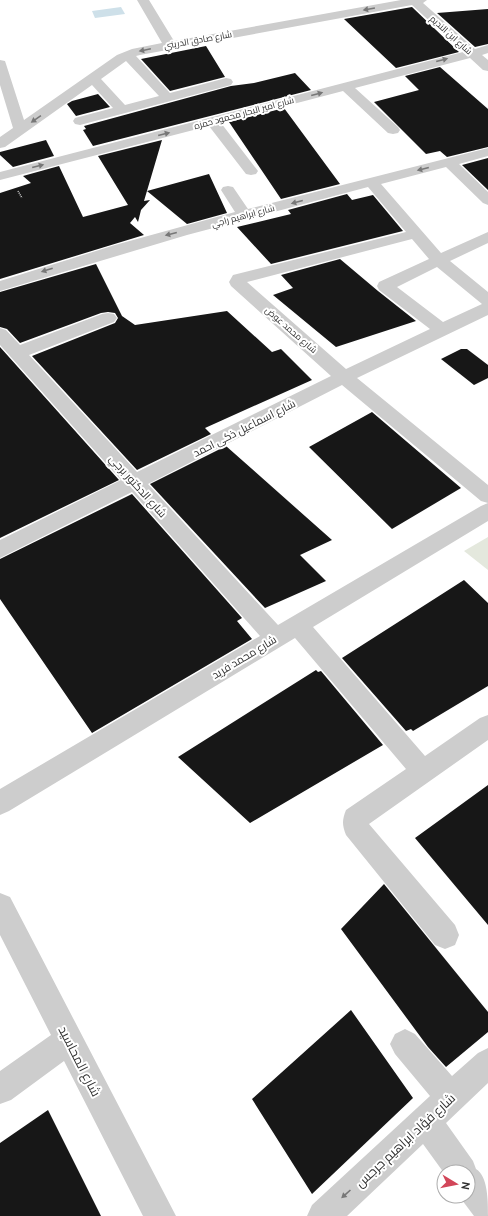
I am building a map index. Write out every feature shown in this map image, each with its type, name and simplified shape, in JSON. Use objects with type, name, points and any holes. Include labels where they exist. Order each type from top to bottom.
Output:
[{"type":"street","points":[[143,0],[170,45]]},
{"type":"street","name":"شارع صادق الدريني","points":[[0,144],[128,55],[170,45],[418,1]]},
{"type":"street","name":"شارع ابن النديم","points":[[418,1],[470,52],[488,67]]},
{"type":"street","name":"شارع امير البحار محمود حمزه","points":[[0,176],[346,86],[470,52],[488,49]]},
{"type":"street","points":[[128,55],[168,98]]},
{"type":"street","points":[[0,64],[20,130]]},
{"type":"street","points":[[93,79],[123,110]]},
{"type":"street","points":[[80,121],[226,82]]},
{"type":"street","points":[[346,86],[393,130]]},
{"type":"street","points":[[213,121],[251,172]]},
{"type":"street","name":"شارع ابراهيم راجي","points":[[0,286],[58,267],[151,240],[488,152]]},
{"type":"street","points":[[449,162],[488,200]]},
{"type":"street","points":[[372,182],[439,261],[488,301]]},
{"type":"street","points":[[228,190],[245,215]]},
{"type":"street","name":"شارع محمد عوض","points":[[415,234],[237,281],[344,377],[488,496]]},
{"type":"street","points":[[442,330],[385,286],[488,237]]},
{"type":"street","name":"شارع اسماعيل ذكى احمد","points":[[0,550],[344,377],[488,308]]},
{"type":"street","points":[[17,353],[108,318]]},
{"type":"street","name":"شارع الدكتور برجي","points":[[0,334],[276,638]]},
{"type":"street","name":"شارع محمد فريد","points":[[0,804],[488,511]]},
{"type":"street","points":[[297,625],[424,772]]},
{"type":"street","points":[[445,935],[355,826],[354,822],[355,819],[488,726]]},
{"type":"street","name":"شارع المحاسيد","points":[[0,907],[160,1216]]},
{"type":"street","points":[[0,1089],[69,1040]]},
{"type":"street","points":[[405,1044],[451,1098]]},
{"type":"street","name":"شارع فؤاد ابراهيم جرجس","points":[[323,1216],[488,1064]]},
{"type":"street","points":[[426,1122],[456,1164]]},
{"type":"street","points":[[476,1192],[488,1209]]},
{"type":"path","points":[[17,190],[22,198]]},
{"type":"shaded area","points":[[121,7],[125,14],[95,18],[92,11]]},
{"type":"shaded area","points":[[488,537],[488,570],[464,551]]},
{"type":"building","points":[[412,7],[459,52],[396,68],[344,19]]},
{"type":"building","points":[[488,9],[488,44],[475,47],[437,13]]},
{"type":"building","points":[[206,46],[225,77],[170,91],[141,59]]},
{"type":"building","points":[[440,67],[488,109],[488,147],[447,157],[440,151],[426,154],[374,102],[419,90],[405,76]]},
{"type":"building","points":[[295,73],[311,90],[93,146],[83,130],[86,129],[84,126],[231,86],[254,83]]},
{"type":"building","points":[[98,94],[110,107],[76,116],[67,104],[72,101]]},
{"type":"building","points":[[284,108],[340,184],[281,199],[229,122]]},
{"type":"building","points":[[46,140],[54,156],[13,167],[0,155],[0,152]]},
{"type":"building","points":[[162,140],[144,201],[150,200],[141,210],[138,222],[135,217],[130,223],[144,235],[0,279],[0,193],[31,183],[23,176],[59,166],[83,217],[128,205],[98,156]]},
{"type":"building","points":[[488,158],[488,190],[462,165]]},
{"type":"building","points":[[209,174],[227,213],[187,224],[147,191]]},
{"type":"building","points":[[347,194],[352,200],[373,195],[403,231],[271,264],[237,227],[291,214],[288,210]]},
{"type":"building","points":[[340,259],[416,321],[336,347],[273,295],[293,288],[281,275]]},
{"type":"building","points":[[96,264],[122,316],[135,325],[227,311],[272,352],[281,349],[312,380],[205,428],[211,434],[137,470],[32,356],[115,323],[118,318],[115,313],[101,313],[20,343],[7,329],[0,327],[0,292]]},
{"type":"building","points":[[0,347],[119,480],[0,538]]},
{"type":"building","points":[[461,349],[467,349],[488,365],[488,378],[474,385],[441,359]]},
{"type":"building","points":[[372,412],[461,488],[392,529],[309,447]]},
{"type":"building","points":[[226,446],[332,540],[300,555],[326,581],[265,608],[150,484]]},
{"type":"building","points":[[132,494],[242,618],[237,621],[252,639],[92,733],[0,599],[0,559]]},
{"type":"building","points":[[464,580],[488,603],[488,686],[413,731],[411,729],[406,731],[342,658]]},
{"type":"building","points":[[316,670],[318,672],[321,671],[383,745],[250,823],[178,757]]},
{"type":"building","points":[[488,785],[488,925],[415,838]]},
{"type":"building","points":[[384,884],[488,1012],[488,1032],[446,1067],[428,1047],[341,929]]},
{"type":"building","points":[[351,1010],[413,1098],[312,1194],[252,1099]]},
{"type":"building","points":[[48,1110],[101,1216],[0,1216],[0,1143]]}]
